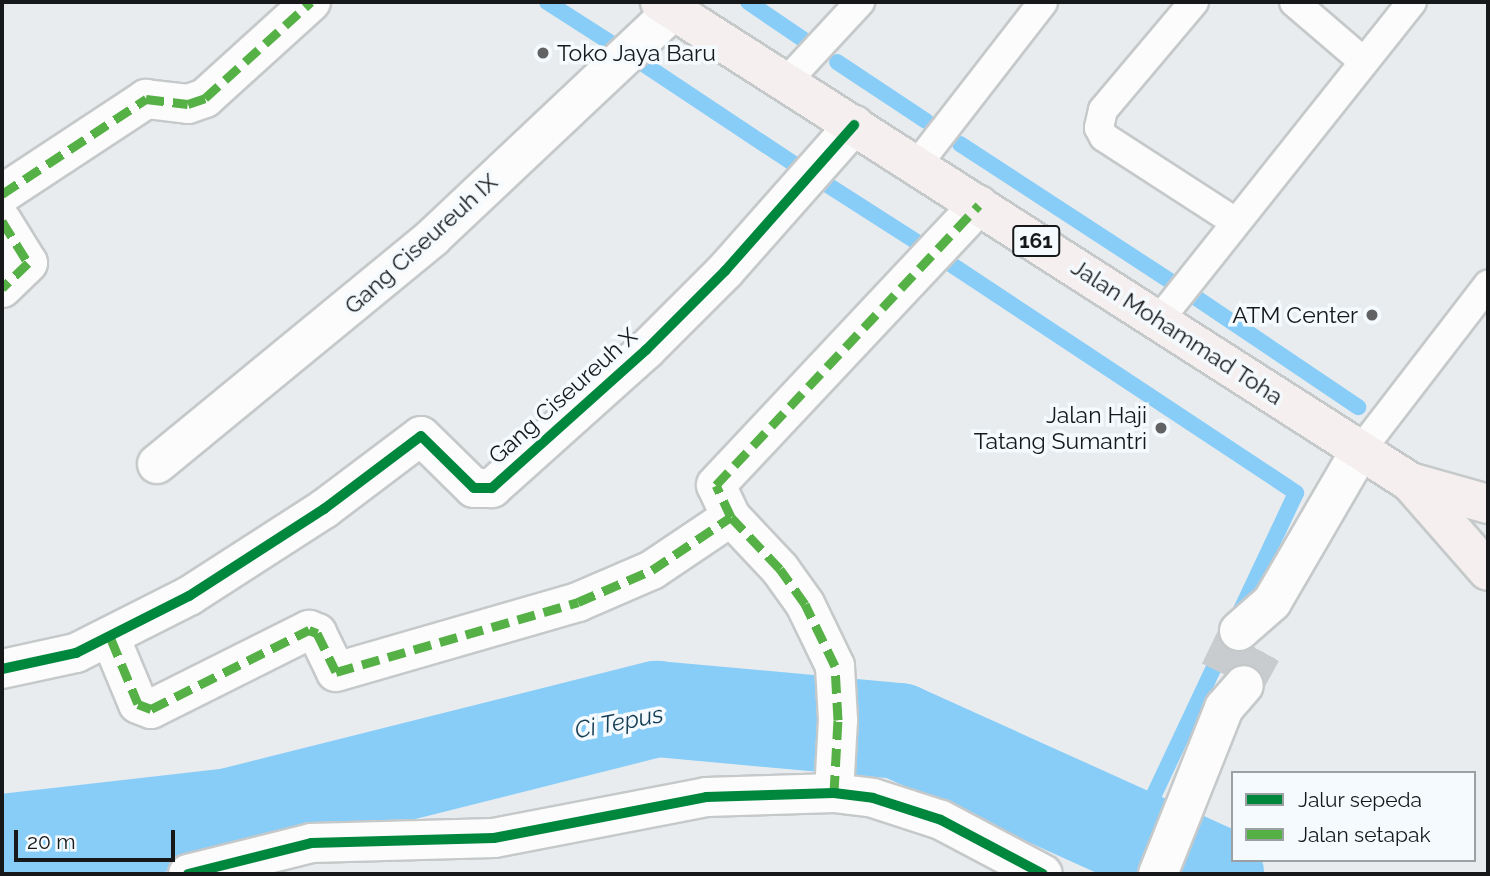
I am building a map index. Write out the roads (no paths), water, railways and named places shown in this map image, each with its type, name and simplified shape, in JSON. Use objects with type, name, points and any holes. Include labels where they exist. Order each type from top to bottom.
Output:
[{"type":"main road","name":"Jalan Mohammad Toha","points":[[667,6],[1410,482],[1486,565]]},
{"type":"main road","name":"Jalan Mohammad Toha","points":[[1410,482],[1488,504]]},
{"type":"street","points":[[2,194],[146,99],[188,104],[205,98],[311,2]]},
{"type":"street","name":"Gang Ciseureuh IX","points":[[157,464],[433,237],[667,6]]},
{"type":"street","name":"Gang Ciseureuh X","points":[[2,669],[76,653],[111,639],[189,596],[313,516],[421,436],[474,488],[492,488],[646,350],[726,271],[854,125]]},
{"type":"street","points":[[834,784],[838,720],[835,666],[805,604],[780,569],[731,517],[716,485],[979,205]]},
{"type":"street","points":[[2,221],[28,263],[2,288]]},
{"type":"street","points":[[1253,638],[1360,451]]},
{"type":"street","points":[[111,639],[138,704],[151,709],[309,630],[317,632],[336,673],[578,602],[652,570],[731,517]]},
{"type":"street","points":[[1158,874],[1229,688]]},
{"type":"street","points":[[188,874],[312,844],[494,838],[706,797],[834,784],[941,820],[1044,874]]},
{"type":"lane","points":[[786,82],[860,2]]},
{"type":"lane","points":[[916,166],[1043,2]]},
{"type":"lane","points":[[1194,2],[1103,110],[1099,128],[1104,137],[1234,221]]},
{"type":"lane","points":[[1294,2],[1364,62]]},
{"type":"lane","points":[[1158,320],[1234,221],[1412,2]]},
{"type":"lane","points":[[1360,451],[1488,285]]},
{"type":"waterway","points":[[547,2],[617,47]]},
{"type":"waterway","points":[[748,2],[804,40]]},
{"type":"waterway","points":[[639,61],[794,164]]},
{"type":"waterway","points":[[837,62],[926,121]]},
{"type":"waterway","points":[[960,144],[1173,283]]},
{"type":"waterway","points":[[823,182],[920,244]]},
{"type":"waterway","points":[[946,261],[1296,493],[1134,838]]},
{"type":"waterway","points":[[1195,297],[1358,407]]},
{"type":"waterway","name":"Ci Tepus","points":[[2,842],[230,816],[657,709],[899,731],[1216,874]]},
{"type":"tunnel","points":[[1219,672],[1239,631]]},
{"type":"tunnel","points":[[1244,685],[1266,645]]},
{"type":"place","name":"Toko Jaya Baru","points":[[543,53]]},
{"type":"place","name":"ATM Center","points":[[1372,315]]},
{"type":"place","name":"Jalan Haji Tatang Sumantri","points":[[1161,428]]}]
